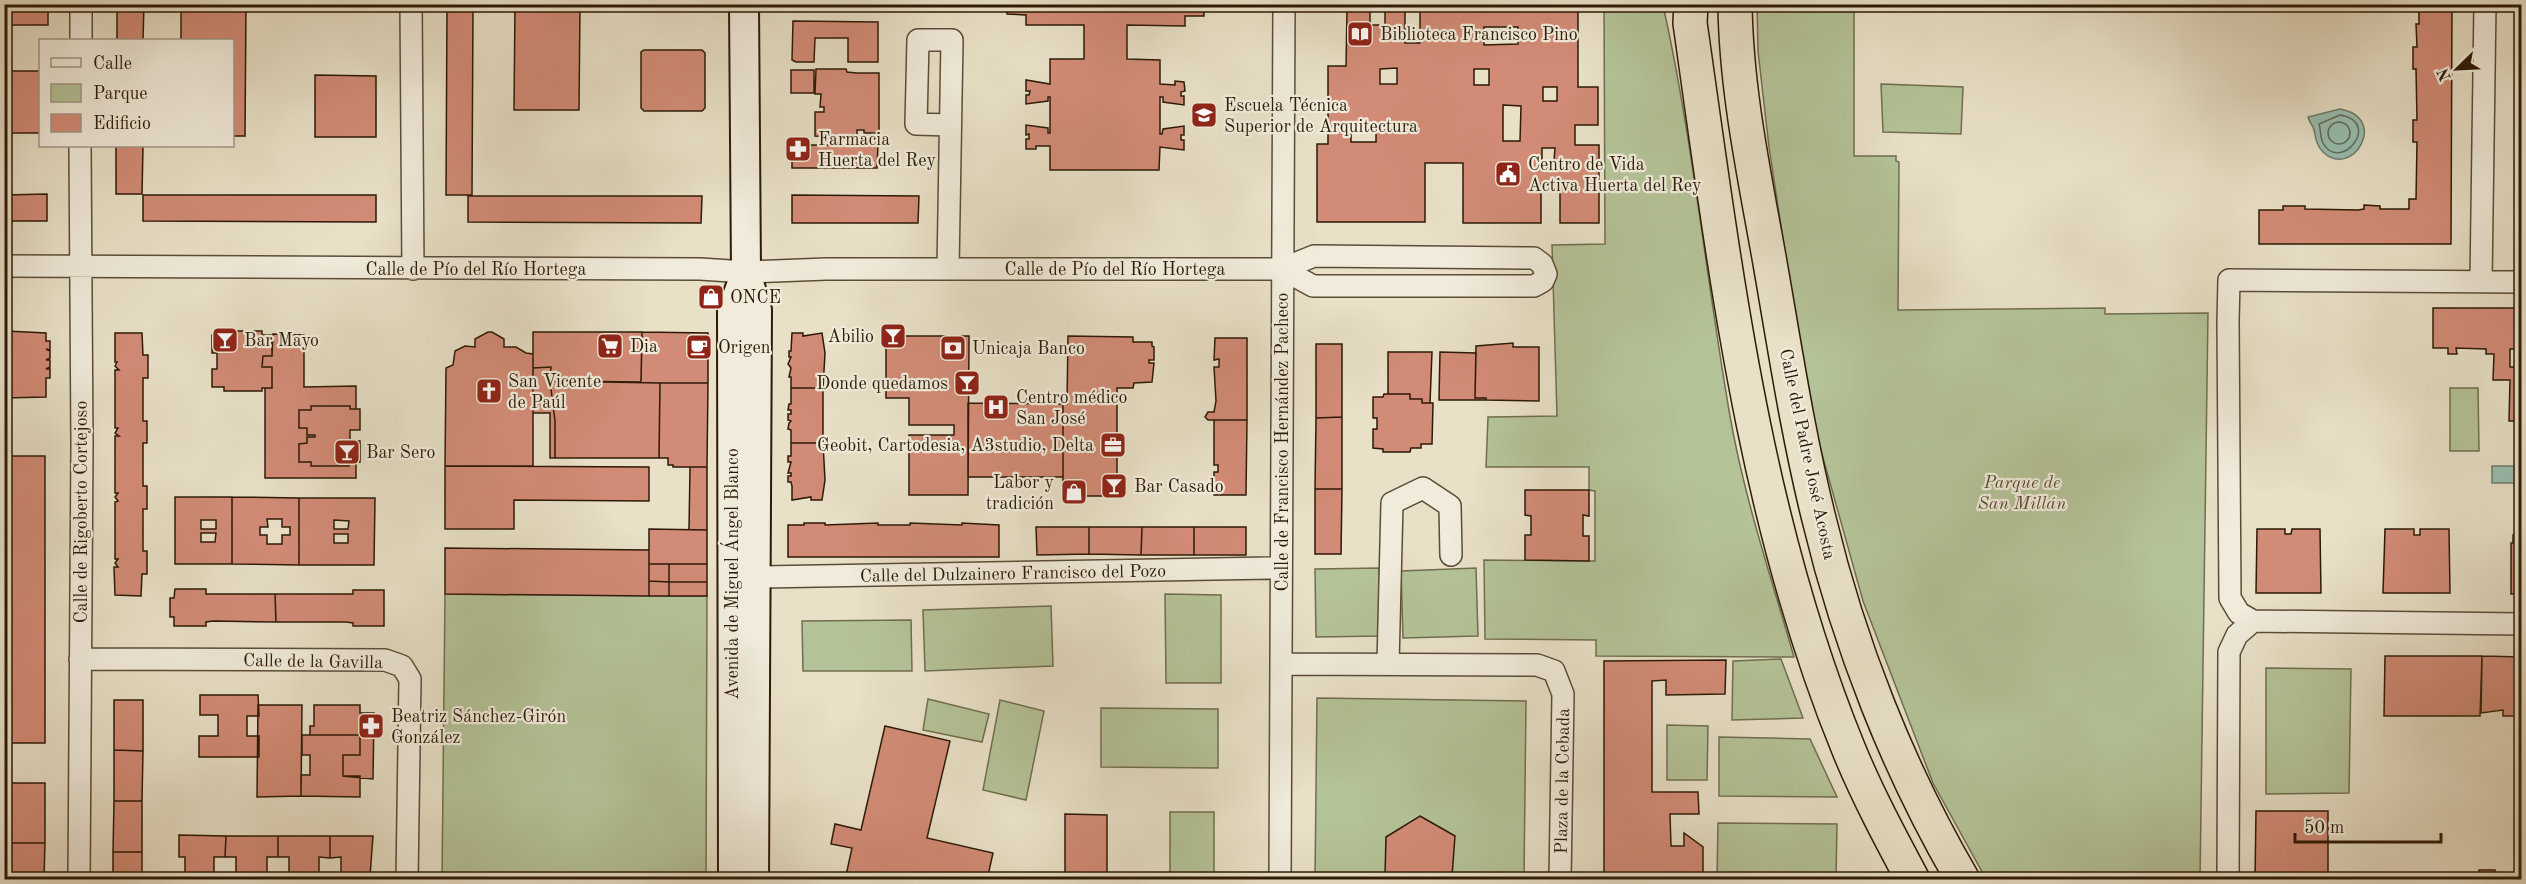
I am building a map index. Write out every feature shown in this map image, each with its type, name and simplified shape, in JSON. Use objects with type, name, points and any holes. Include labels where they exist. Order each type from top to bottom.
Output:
[{"type":"highway","points":[[1690,4],[1690,22],[1710,163],[1750,411],[1778,536],[1804,624],[1849,750],[1880,818],[1913,879]]},
{"type":"highway","name":"Calle del Padre José Acosta","points":[[1735,4],[1735,37],[1746,123],[1797,421],[1819,519],[1846,615],[1884,716],[1914,789],[1963,879]]},
{"type":"street","points":[[81,4],[81,39]]},
{"type":"street","points":[[411,4],[413,269]]},
{"type":"street","name":"Avenida de Miguel Ángel Blanco","points":[[744,4],[746,272],[757,310],[754,879]]},
{"type":"street","name":"Calle de Francisco Hernández Pacheco","points":[[1280,879],[1284,4]]},
{"type":"street","points":[[2481,281],[2485,4]]},
{"type":"street","points":[[948,269],[950,125]]},
{"type":"street","name":"Calle de Rigoberto Cortejoso","points":[[79,879],[82,445],[80,147]]},
{"type":"street","name":"Calle de Pío del Río Hortega","points":[[4,266],[700,269],[746,272],[948,269],[1282,269],[1314,256],[1534,258],[1542,264],[1546,274],[1543,281],[1534,286],[1313,286],[1282,269]]},
{"type":"street","name":"Avenida de Miguel Ángel Blanco","points":[[733,879],[732,310],[746,272]]},
{"type":"street","points":[[2522,282],[2229,280],[2230,598],[2239,613],[2253,621],[2522,624]]},
{"type":"street","points":[[1388,664],[1392,503],[1423,488],[1450,506],[1451,555]]},
{"type":"street","name":"Calle del Dulzainero Francisco del Pozo","points":[[756,577],[1270,568]]},
{"type":"street","points":[[2228,879],[2229,652],[2237,635],[2253,621]]},
{"type":"street","name":"Calle de la Gavilla","points":[[80,659],[385,660],[402,666],[410,679],[407,879]]},
{"type":"street","name":"Plaza de la Cebada","points":[[1281,664],[1537,665],[1554,671],[1563,694],[1560,879]]},
{"type":"green space","points":[[1604,5],[1663,5],[1683,107],[1721,365],[1736,446],[1759,537],[1794,657],[1596,656],[1596,640],[1485,639],[1484,560],[1595,561],[1595,491],[1589,490],[1589,467],[1486,467],[1488,417],[1557,416],[1552,245],[1605,244]]},
{"type":"green space","name":"Parque de San Millán","points":[[1757,5],[1854,5],[1854,156],[1896,156],[1896,161],[1899,162],[1898,310],[2105,308],[2105,314],[2208,313],[2200,879],[1986,879],[1933,783],[1863,601],[1815,429],[1769,147],[1758,51]]},
{"type":"green space","points":[[1881,84],[1963,87],[1961,134],[1883,132]]},
{"type":"green space","points":[[2450,388],[2478,388],[2479,451],[2450,451]]},
{"type":"green space","points":[[1379,568],[1380,636],[1316,637],[1315,569]]},
{"type":"green space","points":[[1476,568],[1478,636],[1403,638],[1401,571]]},
{"type":"green space","points":[[445,594],[707,596],[706,879],[442,880]]},
{"type":"green space","points":[[1165,594],[1221,595],[1221,683],[1166,683]]},
{"type":"green space","points":[[1051,606],[1053,666],[925,671],[923,610]]},
{"type":"green space","points":[[911,620],[912,671],[803,671],[802,621]]},
{"type":"green space","points":[[1781,659],[1803,718],[1732,720],[1733,661]]},
{"type":"green space","points":[[2266,668],[2351,669],[2349,793],[2266,794]]},
{"type":"green space","points":[[1317,698],[1526,701],[1524,879],[1315,880]]},
{"type":"green space","points":[[928,699],[989,714],[982,742],[923,730]]},
{"type":"green space","points":[[1000,700],[1044,711],[1026,800],[983,790]]},
{"type":"green space","points":[[1101,708],[1218,709],[1218,768],[1101,767]]},
{"type":"green space","points":[[1667,725],[1708,726],[1707,780],[1667,780]]},
{"type":"green space","points":[[1719,737],[1810,739],[1837,797],[1719,796]]},
{"type":"green space","points":[[1170,812],[1214,812],[1214,879],[1170,879]]},
{"type":"green space","points":[[1718,823],[1837,824],[1836,879],[1717,879]]},
{"type":"water","points":[[2340,109],[2355,115],[2363,123],[2364,134],[2361,144],[2354,153],[2345,158],[2334,159],[2319,147],[2308,117]]},
{"type":"water","points":[[2492,466],[2521,466],[2521,483],[2492,483]]},
{"type":"building","points":[[4,4],[48,4],[48,25],[4,25]]},
{"type":"building","points":[[117,4],[144,4],[143,39],[117,39]]},
{"type":"building","points":[[181,4],[246,4],[245,136],[234,136],[234,39],[181,39]]},
{"type":"building","points":[[447,4],[473,4],[472,195],[446,195]]},
{"type":"building","points":[[515,4],[580,4],[579,110],[514,110]]},
{"type":"building","points":[[1007,4],[1204,4],[1204,16],[1185,16],[1185,26],[1127,25],[1127,59],[1160,60],[1160,84],[1175,85],[1175,81],[1184,82],[1185,91],[1181,92],[1181,96],[1184,96],[1184,105],[1163,102],[1163,97],[1160,97],[1160,134],[1163,129],[1184,126],[1184,135],[1181,135],[1181,140],[1184,140],[1184,150],[1160,147],[1159,170],[1050,170],[1050,146],[1026,149],[1026,139],[1029,139],[1029,134],[1026,135],[1026,125],[1048,128],[1048,133],[1050,133],[1050,97],[1048,101],[1026,104],[1026,95],[1029,95],[1030,91],[1026,91],[1026,80],[1050,84],[1050,59],[1084,59],[1084,25],[1026,25],[1026,15],[1007,14]]},
{"type":"building","points":[[1328,4],[1444,4],[1444,8],[1461,8],[1461,4],[1598,4],[1598,9],[1578,9],[1578,87],[1598,87],[1598,125],[1575,125],[1575,145],[1599,145],[1599,223],[1560,223],[1560,184],[1541,184],[1541,223],[1463,223],[1463,163],[1425,163],[1425,222],[1317,222],[1317,144],[1328,144],[1328,66],[1346,66],[1347,9],[1328,9]],"holes":[[[1370,10],[1385,10],[1385,25],[1370,25]],[[1405,10],[1420,10],[1420,43],[1405,43]],[[1484,27],[1518,27],[1518,44],[1484,45]],[[1397,68],[1397,84],[1380,84],[1380,69]],[[1474,69],[1489,69],[1489,85],[1474,85]],[[1543,87],[1557,87],[1557,101],[1543,101]],[[1503,105],[1521,106],[1520,141],[1503,141]],[[1351,126],[1376,126],[1376,142],[1351,142]],[[1542,148],[1555,148],[1554,161],[1542,161]]]},
{"type":"building","points":[[2415,4],[2452,4],[2451,244],[2259,244],[2259,210],[2283,210],[2283,206],[2305,206],[2305,209],[2358,210],[2364,209],[2364,205],[2380,206],[2380,209],[2409,209],[2409,199],[2416,199],[2417,142],[2413,142],[2413,120],[2417,120],[2416,69],[2413,69],[2413,47],[2417,47],[2416,24],[2419,24],[2419,9],[2415,10]]},
{"type":"building","points":[[793,21],[878,22],[878,62],[848,62],[848,38],[815,38],[814,62],[796,62],[792,60]]},
{"type":"building","points":[[644,50],[702,50],[705,53],[705,108],[702,111],[644,111],[641,108],[641,52]]},
{"type":"building","points":[[816,69],[846,69],[847,72],[879,73],[879,133],[864,133],[864,130],[857,130],[857,135],[846,135],[846,138],[815,136],[815,112],[824,112],[824,107],[820,107],[821,94],[815,94]]},
{"type":"building","points":[[791,70],[814,70],[814,93],[791,93]]},
{"type":"building","points":[[4,71],[39,71],[39,133],[4,133]]},
{"type":"building","points":[[315,75],[376,76],[376,137],[315,137]]},
{"type":"building","points":[[792,145],[878,145],[877,168],[792,168]]},
{"type":"building","points":[[116,147],[143,147],[142,194],[116,194]]},
{"type":"building","points":[[47,194],[47,221],[4,221],[4,195]]},
{"type":"building","points":[[143,195],[376,195],[376,222],[143,221]]},
{"type":"building","points":[[792,195],[919,196],[918,223],[792,223]]},
{"type":"building","points":[[468,196],[702,196],[701,223],[468,222]]},
{"type":"building","points":[[2433,308],[2522,308],[2522,349],[2510,349],[2510,367],[2522,367],[2522,421],[2509,421],[2510,380],[2493,380],[2494,354],[2486,354],[2486,349],[2456,348],[2457,354],[2448,354],[2448,348],[2433,348]]},
{"type":"building","points":[[6,331],[46,333],[46,341],[50,341],[50,350],[46,349],[50,351],[50,358],[46,360],[50,360],[50,367],[46,369],[50,369],[50,378],[46,378],[46,397],[4,398]]},
{"type":"building","points":[[224,331],[262,331],[262,335],[272,335],[272,356],[263,356],[262,367],[272,367],[272,388],[262,388],[262,391],[224,391],[224,387],[212,387],[212,369],[217,369],[217,353],[212,353],[212,335],[224,335]]},
{"type":"building","name":"San Vicente de Paúl","points":[[488,332],[504,339],[504,347],[516,347],[533,354],[533,466],[445,466],[446,368],[453,365],[455,351],[465,346],[475,347],[475,339]]},
{"type":"building","points":[[533,332],[642,332],[641,382],[550,381],[551,367],[533,368]]},
{"type":"building","points":[[642,332],[708,333],[708,383],[641,383]]},
{"type":"building","points":[[115,333],[142,333],[143,355],[148,355],[148,378],[143,378],[143,421],[147,421],[147,443],[143,443],[143,486],[147,486],[147,509],[143,509],[143,551],[147,551],[147,574],[142,574],[141,596],[115,595],[114,567],[118,567],[115,563],[118,559],[115,559],[115,502],[118,501],[115,497],[118,493],[115,493],[115,436],[119,436],[115,433],[118,428],[115,428],[115,370],[119,370],[115,366],[117,362],[115,362]]},
{"type":"building","points":[[792,333],[803,333],[803,336],[822,333],[825,353],[823,388],[791,388],[791,377],[789,377],[791,368],[788,364],[791,357],[789,357],[789,351],[791,351]]},
{"type":"building","points":[[273,334],[304,335],[304,387],[356,386],[356,409],[350,409],[350,406],[311,406],[311,410],[299,410],[299,428],[307,428],[307,435],[315,435],[315,437],[307,437],[307,443],[299,444],[299,462],[311,462],[311,466],[349,466],[349,462],[356,462],[356,478],[265,478],[265,388],[272,388],[272,367],[262,367],[263,356],[272,356]]},
{"type":"building","points":[[886,336],[969,336],[968,495],[909,495],[909,435],[954,435],[954,425],[909,425],[909,398],[886,398]]},
{"type":"building","points":[[1068,336],[1133,337],[1133,342],[1152,342],[1154,347],[1154,360],[1149,360],[1149,363],[1154,363],[1152,382],[1134,383],[1133,388],[1117,388],[1117,496],[1063,496],[1063,404],[1067,404]]},
{"type":"building","points":[[1215,338],[1247,338],[1247,420],[1208,420],[1205,417],[1208,412],[1214,412],[1216,401],[1214,367],[1219,367],[1219,359],[1214,360]]},
{"type":"building","points":[[1513,343],[1513,347],[1539,347],[1539,401],[1475,398],[1476,346]]},
{"type":"building","points":[[1316,344],[1342,344],[1342,417],[1316,418]]},
{"type":"building","points":[[1388,352],[1432,352],[1430,403],[1422,403],[1422,399],[1410,399],[1410,394],[1388,394]]},
{"type":"building","points":[[1440,352],[1476,353],[1475,398],[1486,398],[1486,400],[1439,400]]},
{"type":"building","points":[[551,367],[555,458],[550,458],[550,413],[533,413],[533,368]]},
{"type":"building","points":[[550,381],[660,383],[659,458],[555,458],[555,421]]},
{"type":"building","points":[[660,383],[708,383],[707,467],[673,467],[673,465],[668,465],[668,458],[659,458]]},
{"type":"building","points":[[791,388],[823,388],[823,443],[791,443],[791,430],[788,429],[791,421],[788,420],[788,414],[791,414],[791,410],[788,410],[791,404]]},
{"type":"building","points":[[1384,394],[1410,394],[1410,399],[1422,399],[1422,403],[1433,403],[1432,444],[1421,444],[1421,448],[1411,448],[1410,452],[1383,452],[1383,449],[1373,448],[1373,429],[1377,429],[1377,418],[1373,418],[1373,397],[1383,397]]},
{"type":"building","points":[[968,403],[1063,404],[1063,477],[968,477]]},
{"type":"building","points":[[311,406],[350,406],[350,409],[360,409],[360,430],[350,430],[350,441],[360,441],[360,462],[349,462],[349,466],[311,466],[311,462],[299,462],[299,444],[307,443],[307,437],[315,437],[315,435],[307,435],[307,428],[299,428],[299,410],[311,410]]},
{"type":"building","points":[[1342,417],[1342,489],[1315,489],[1316,418]]},
{"type":"building","points":[[1214,420],[1247,420],[1246,495],[1214,495],[1214,472],[1218,472],[1218,465],[1214,465]]},
{"type":"building","points":[[791,443],[823,443],[825,480],[822,500],[811,500],[811,497],[792,500],[792,486],[791,482],[788,482],[788,476],[791,476],[791,473],[788,473],[791,462],[788,462],[788,456],[791,456]]},
{"type":"building","points":[[4,456],[45,456],[45,743],[4,743]]},
{"type":"building","points":[[445,466],[649,467],[649,501],[514,500],[514,529],[445,529]]},
{"type":"building","points":[[690,467],[707,467],[707,530],[689,530]]},
{"type":"building","points":[[1315,489],[1342,489],[1341,554],[1315,554]]},
{"type":"building","points":[[1525,490],[1589,490],[1589,516],[1583,515],[1583,536],[1589,536],[1589,561],[1525,560],[1525,535],[1531,535],[1531,516],[1525,515]]},
{"type":"building","points":[[175,497],[232,497],[232,564],[175,564]],"holes":[[[201,520],[216,520],[216,529],[201,529]],[[201,533],[216,533],[215,542],[201,542]]]},
{"type":"building","points":[[232,497],[299,498],[299,565],[232,564]],"holes":[[[267,519],[282,519],[282,527],[290,527],[290,535],[282,535],[282,544],[267,544],[267,535],[260,535],[260,527],[268,527]]]},
{"type":"building","points":[[299,498],[375,498],[374,565],[299,565]],"holes":[[[334,520],[349,521],[348,529],[334,529]],[[334,534],[348,534],[348,543],[334,543]]]},
{"type":"building","points":[[804,523],[999,525],[999,557],[788,557],[788,525],[804,525]]},
{"type":"building","points":[[1036,527],[1089,527],[1089,554],[1037,555]]},
{"type":"building","points":[[1089,527],[1142,527],[1141,555],[1089,554]]},
{"type":"building","points":[[1142,527],[1194,527],[1194,555],[1141,555]]},
{"type":"building","points":[[1194,527],[1246,527],[1246,555],[1194,555]]},
{"type":"building","points":[[649,529],[707,530],[707,564],[649,564]]},
{"type":"building","points":[[2257,529],[2285,529],[2285,534],[2291,534],[2292,529],[2320,529],[2321,593],[2256,593]]},
{"type":"building","points":[[2385,529],[2414,529],[2414,535],[2420,535],[2420,529],[2449,529],[2450,593],[2383,593]]},
{"type":"building","points":[[2513,535],[2522,535],[2522,594],[2511,594]]},
{"type":"building","points":[[445,548],[649,550],[649,596],[445,594]]},
{"type":"building","points":[[649,564],[669,564],[669,582],[649,581]]},
{"type":"building","points":[[669,564],[707,564],[707,582],[669,582]]},
{"type":"building","points":[[649,581],[669,582],[669,596],[649,596]]},
{"type":"building","points":[[669,582],[707,582],[707,596],[669,596]]},
{"type":"building","points":[[175,589],[206,589],[206,594],[275,594],[276,622],[213,621],[206,622],[206,626],[174,626],[174,617],[170,617],[170,598],[174,598]]},
{"type":"building","points":[[353,590],[384,590],[384,626],[353,626],[353,623],[346,622],[276,622],[275,594],[353,594]]},
{"type":"building","points":[[2385,656],[2482,656],[2480,716],[2384,716]]},
{"type":"building","points":[[2482,656],[2522,657],[2521,716],[2503,716],[2503,710],[2481,713]]},
{"type":"building","points":[[1726,660],[1725,694],[1666,695],[1666,680],[1652,681],[1652,792],[1698,792],[1699,814],[1670,814],[1671,846],[1684,846],[1684,833],[1703,847],[1703,880],[1604,880],[1604,661]]},
{"type":"building","points":[[200,695],[258,695],[259,716],[247,716],[247,736],[259,736],[259,757],[199,757],[199,736],[218,736],[218,715],[200,715]]},
{"type":"building","points":[[114,700],[143,700],[143,751],[114,750]]},
{"type":"building","points":[[258,705],[302,705],[301,796],[257,797]]},
{"type":"building","points":[[314,705],[360,705],[360,713],[374,713],[373,779],[343,776],[343,755],[360,755],[360,735],[310,735],[310,726],[314,726]]},
{"type":"building","points":[[885,726],[950,741],[927,838],[993,853],[987,880],[906,880],[892,876],[891,880],[845,880],[852,848],[831,844],[835,824],[861,830]]},
{"type":"building","points":[[302,735],[360,735],[360,755],[343,755],[343,776],[360,776],[360,797],[301,796],[301,775],[310,775],[310,755],[302,755]]},
{"type":"building","points":[[114,750],[143,751],[142,801],[114,801]]},
{"type":"building","points":[[4,783],[45,783],[45,843],[4,843]]},
{"type":"building","points":[[114,801],[142,801],[142,852],[113,852]]},
{"type":"building","points":[[2256,811],[2328,811],[2328,880],[2255,880]]},
{"type":"building","points":[[1065,814],[1107,815],[1107,880],[1065,880]]},
{"type":"building","points":[[1420,816],[1455,836],[1452,876],[1445,880],[1393,880],[1385,875],[1386,837]]},
{"type":"building","points":[[179,835],[226,836],[225,857],[214,857],[214,875],[225,875],[225,880],[179,880],[179,875],[185,875],[185,857],[179,857]]},
{"type":"building","points":[[226,836],[278,836],[278,857],[267,857],[267,875],[278,875],[278,880],[225,880],[225,875],[236,875],[236,857],[225,857]]},
{"type":"building","points":[[278,836],[330,836],[330,858],[319,857],[319,875],[330,876],[330,880],[278,880],[278,875],[289,875],[289,857],[278,857]]},
{"type":"building","points":[[330,836],[373,836],[370,876],[373,876],[373,880],[330,880],[330,876],[341,875],[341,857],[330,858]]},
{"type":"building","points":[[4,843],[45,843],[44,878],[4,878]]},
{"type":"building","points":[[113,852],[142,852],[142,880],[113,880]]},
{"type":"building","points":[[2479,870],[2495,870],[2495,880],[2479,880]]},
{"type":"place","name":"Biblioteca Francisco Pino","points":[[1360,34]]},
{"type":"place","name":"Escuela Técnica Superior de Arquitectura","points":[[1204,115]]},
{"type":"place","name":"Farmacia Huerta del Rey","points":[[798,149]]},
{"type":"place","name":"Centro de Vida Activa Huerta del Rey","points":[[1508,174]]},
{"type":"place","name":"ONCE","points":[[711,297]]},
{"type":"place","name":"Abilio","points":[[893,336]]},
{"type":"place","name":"Bar Mayo","points":[[225,340]]},
{"type":"place","name":"Dia","points":[[610,346]]},
{"type":"place","name":"Origen","points":[[699,347]]},
{"type":"place","name":"Unicaja Banco","points":[[953,348]]},
{"type":"place","name":"Donde quedamos","points":[[967,383]]},
{"type":"place","name":"San Vicente de Paúl","points":[[489,391]]},
{"type":"place","name":"Centro médico San José","points":[[996,407]]},
{"type":"place","name":"Geobit, Cartodesia, A3studio, Delta","points":[[1113,445]]},
{"type":"place","name":"Bar Sero","points":[[347,452]]},
{"type":"place","name":"Bar Casado","points":[[1114,486]]},
{"type":"place","name":"Labor y tradición","points":[[1074,492]]},
{"type":"place","name":"Beatriz Sánchez-Girón González","points":[[371,726]]}]
